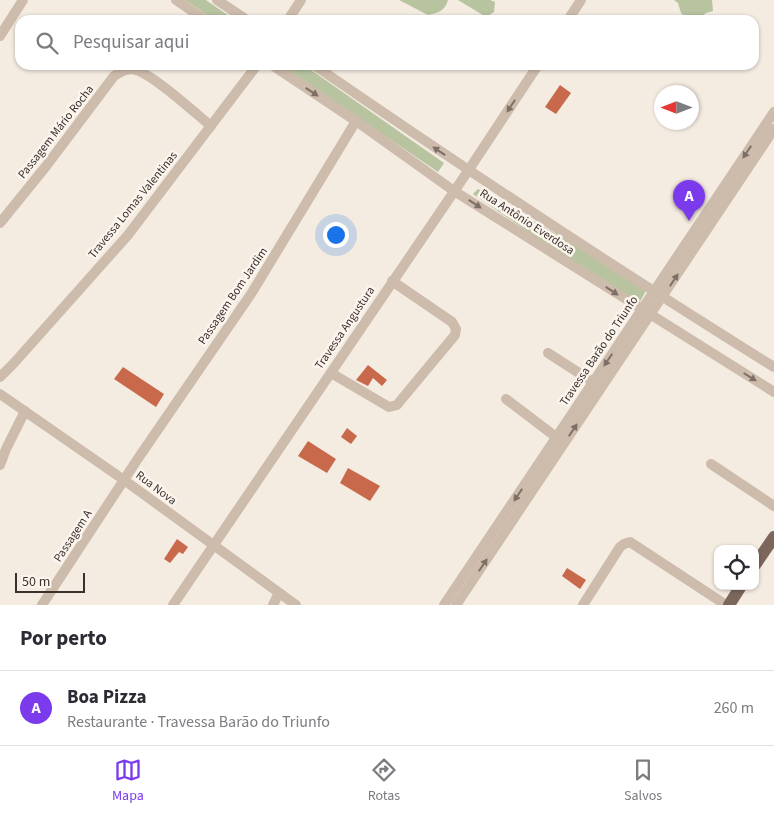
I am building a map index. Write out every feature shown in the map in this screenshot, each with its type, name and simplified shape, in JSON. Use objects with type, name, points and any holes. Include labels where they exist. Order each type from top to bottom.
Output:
[{"type":"main road","points":[[759,559],[774,537]]},
{"type":"main road","points":[[727,605],[738,590]]},
{"type":"street","points":[[0,36],[3,24],[24,0]]},
{"type":"street","points":[[176,0],[198,15]]},
{"type":"street","points":[[217,0],[240,15]]},
{"type":"street","points":[[292,15],[302,0]]},
{"type":"street","points":[[571,15],[581,0]]},
{"type":"street","name":"Passagem Mário Rocha","points":[[0,223],[47,165],[114,76],[124,70]]},
{"type":"street","name":"Passagem Mário Rocha","points":[[135,70],[151,78],[211,126]]},
{"type":"street","name":"Travessa Lomas Valentinas","points":[[0,377],[128,235],[253,70]]},
{"type":"street","name":"Rua Antônio Everdosa","points":[[280,70],[356,121],[454,191],[774,392]]},
{"type":"street","name":"Rua Antônio Everdosa","points":[[321,70],[468,171],[774,367]]},
{"type":"street","name":"Travessa Angustura","points":[[173,605],[535,70]]},
{"type":"street","name":"Travessa Barão do Triunfo","points":[[444,605],[457,598],[531,483],[740,171],[774,112]]},
{"type":"street","name":"Passagem Bom Jardim","points":[[124,480],[251,294],[356,121]]},
{"type":"street","name":"Travessa Barão do Triunfo","points":[[740,171],[774,129]]},
{"type":"street","points":[[331,373],[389,407],[397,405],[455,335],[456,329],[452,322],[392,282]]},
{"type":"street","name":"Travessa Barão do Triunfo","points":[[531,483],[556,437],[593,382],[646,313]]},
{"type":"street","points":[[548,353],[593,382]]},
{"type":"street","name":"Rua Nova","points":[[0,394],[124,480],[296,605]]},
{"type":"street","points":[[506,399],[556,437]]},
{"type":"street","points":[[0,465],[25,411]]},
{"type":"street","points":[[711,464],[774,506]]},
{"type":"street","name":"Passagem A","points":[[42,605],[124,480]]},
{"type":"street","points":[[583,605],[620,547],[630,542],[727,605]]},
{"type":"street","points":[[273,605],[279,593]]},
{"type":"green space","points":[[185,0],[206,0],[228,15],[207,15]]},
{"type":"green space","points":[[399,0],[448,0],[441,11],[428,15]]},
{"type":"green space","points":[[458,0],[490,0],[495,2],[494,12],[489,15],[483,15]]},
{"type":"green space","points":[[674,0],[712,0],[713,11],[704,15],[683,15],[678,3]]},
{"type":"green space","points":[[288,70],[311,70],[444,163],[438,172]]},
{"type":"green space","points":[[478,189],[648,287],[637,307],[473,194]]},
{"type":"building","points":[[560,85],[571,93],[556,114],[545,107]]},
{"type":"building","points":[[368,365],[387,380],[382,386],[373,378],[368,386],[356,380]]},
{"type":"building","points":[[123,367],[164,394],[156,407],[114,379]]},
{"type":"building","points":[[347,428],[357,436],[351,444],[341,437]]},
{"type":"building","points":[[308,441],[336,459],[327,473],[298,456]]},
{"type":"building","points":[[348,468],[380,486],[370,501],[340,483]]},
{"type":"building","points":[[177,539],[188,547],[183,554],[179,552],[170,563],[164,559]]},
{"type":"building","points":[[567,568],[586,580],[580,589],[562,576]]},
{"type":"place","name":"Boa Pizza","points":[[689,221]]}]
